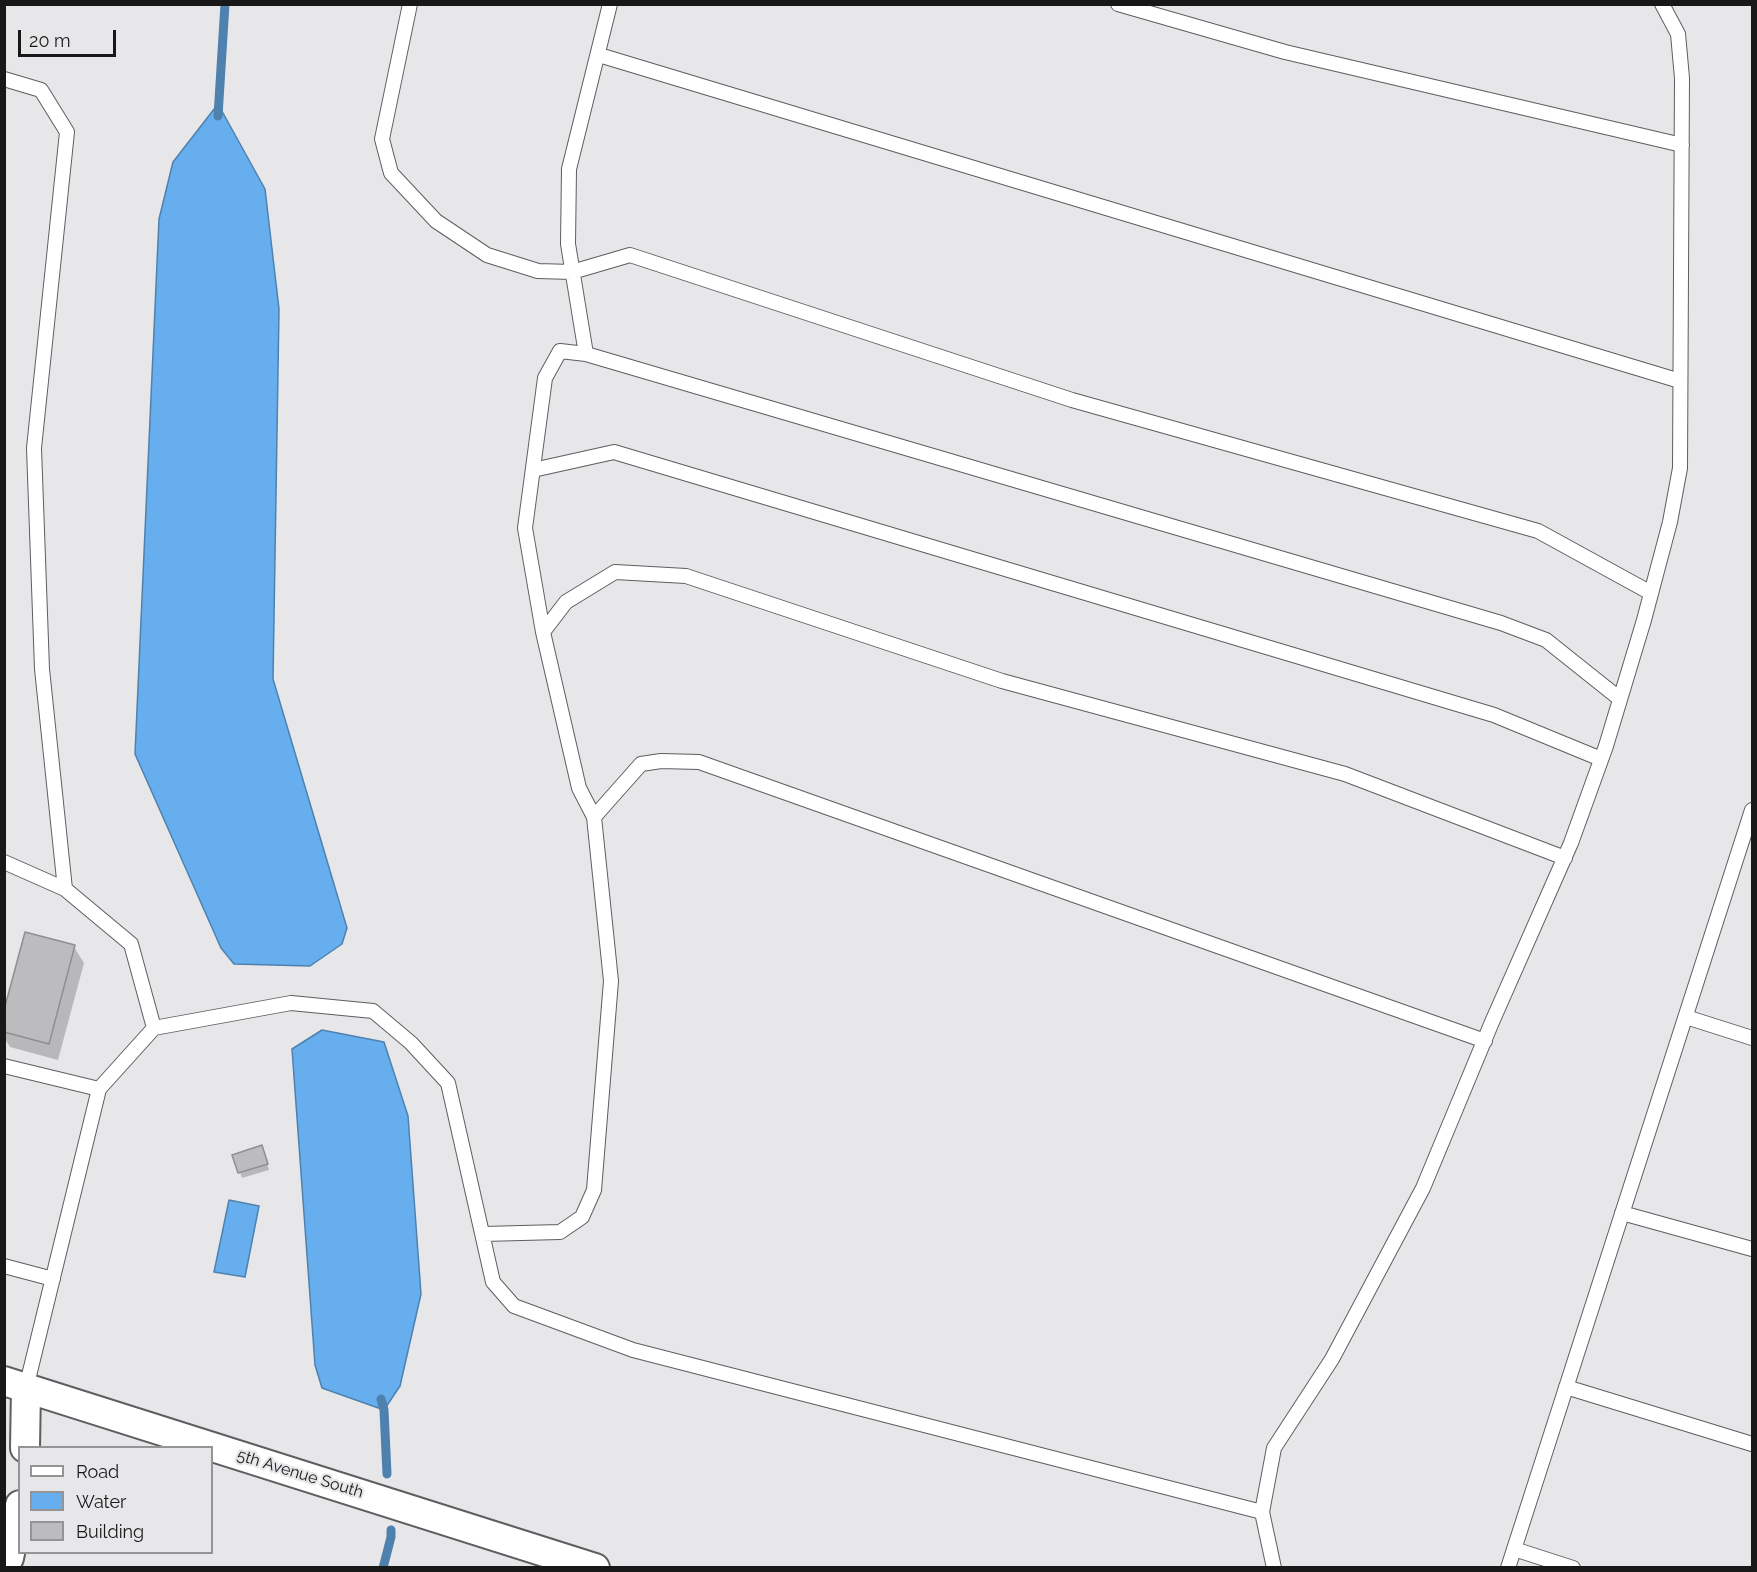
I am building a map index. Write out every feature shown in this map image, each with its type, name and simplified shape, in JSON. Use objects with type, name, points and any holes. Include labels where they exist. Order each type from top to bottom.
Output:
[{"type":"street","points":[[15,1384],[25,1446]]},
{"type":"street","name":"5th Avenue South","points":[[15,1384],[207,1446]]},
{"type":"street","name":"5th Avenue South","points":[[213,1448],[565,1562],[596,1568]]},
{"type":"street","points":[[4,1564],[9,1558],[18,1515]]},
{"type":"lane","points":[[410,4],[382,139],[391,173],[436,221],[487,255],[538,271],[572,272],[630,255],[1072,400],[1538,531],[1651,593]]},
{"type":"lane","points":[[586,354],[568,244],[569,169],[610,4]]},
{"type":"lane","points":[[1118,4],[1285,52],[1682,145]]},
{"type":"lane","points":[[1274,1568],[1262,1512],[1274,1448],[1332,1359],[1423,1188],[1565,858],[1620,699],[1670,522],[1680,468],[1682,78],[1678,34],[1662,4]]},
{"type":"lane","points":[[599,55],[1680,381]]},
{"type":"lane","points":[[4,79],[41,90],[67,132],[34,448],[42,669],[65,889]]},
{"type":"lane","points":[[483,1234],[560,1232],[582,1217],[594,1190],[611,981],[594,817],[579,788],[543,632],[525,528],[545,378],[560,351],[586,354],[1501,623],[1546,640],[1620,699]]},
{"type":"lane","points":[[533,470],[614,452],[1494,715],[1601,759]]},
{"type":"lane","points":[[543,632],[566,602],[615,572],[686,576],[1002,681],[1345,774],[1565,858]]},
{"type":"lane","points":[[594,817],[641,764],[661,761],[699,762],[1485,1041]]},
{"type":"lane","points":[[1508,1568],[1752,810]]},
{"type":"lane","points":[[4,862],[65,889],[130,944],[154,1028]]},
{"type":"lane","points":[[15,1384],[53,1279],[99,1089],[154,1028],[291,1003],[372,1011],[411,1042],[448,1083],[493,1282],[514,1306],[633,1350],[1262,1512]]},
{"type":"lane","points":[[1686,1017],[1752,1038]]},
{"type":"lane","points":[[4,1066],[99,1089]]},
{"type":"lane","points":[[1622,1213],[1752,1249]]},
{"type":"lane","points":[[4,1266],[53,1279]]},
{"type":"lane","points":[[1566,1387],[1752,1444]]},
{"type":"lane","points":[[1514,1549],[1573,1568]]},
{"type":"water","points":[[218,104],[265,189],[279,309],[273,679],[347,928],[342,944],[310,966],[234,964],[221,948],[135,754],[159,219],[173,162]]},
{"type":"water","points":[[322,1030],[384,1042],[408,1116],[421,1294],[400,1386],[384,1410],[322,1388],[315,1365],[292,1049]]},
{"type":"water","points":[[229,1200],[259,1206],[245,1277],[214,1272]]},
{"type":"building","points":[[25,932],[75,945],[49,1044],[4,1032],[4,1010]]},
{"type":"building","points":[[262,1145],[268,1164],[238,1173],[232,1155]]},
{"type":"waterway","points":[[218,116],[225,4]]},
{"type":"waterway","points":[[381,1399],[384,1410],[387,1474]]},
{"type":"waterway","points":[[383,1568],[391,1530]]}]
